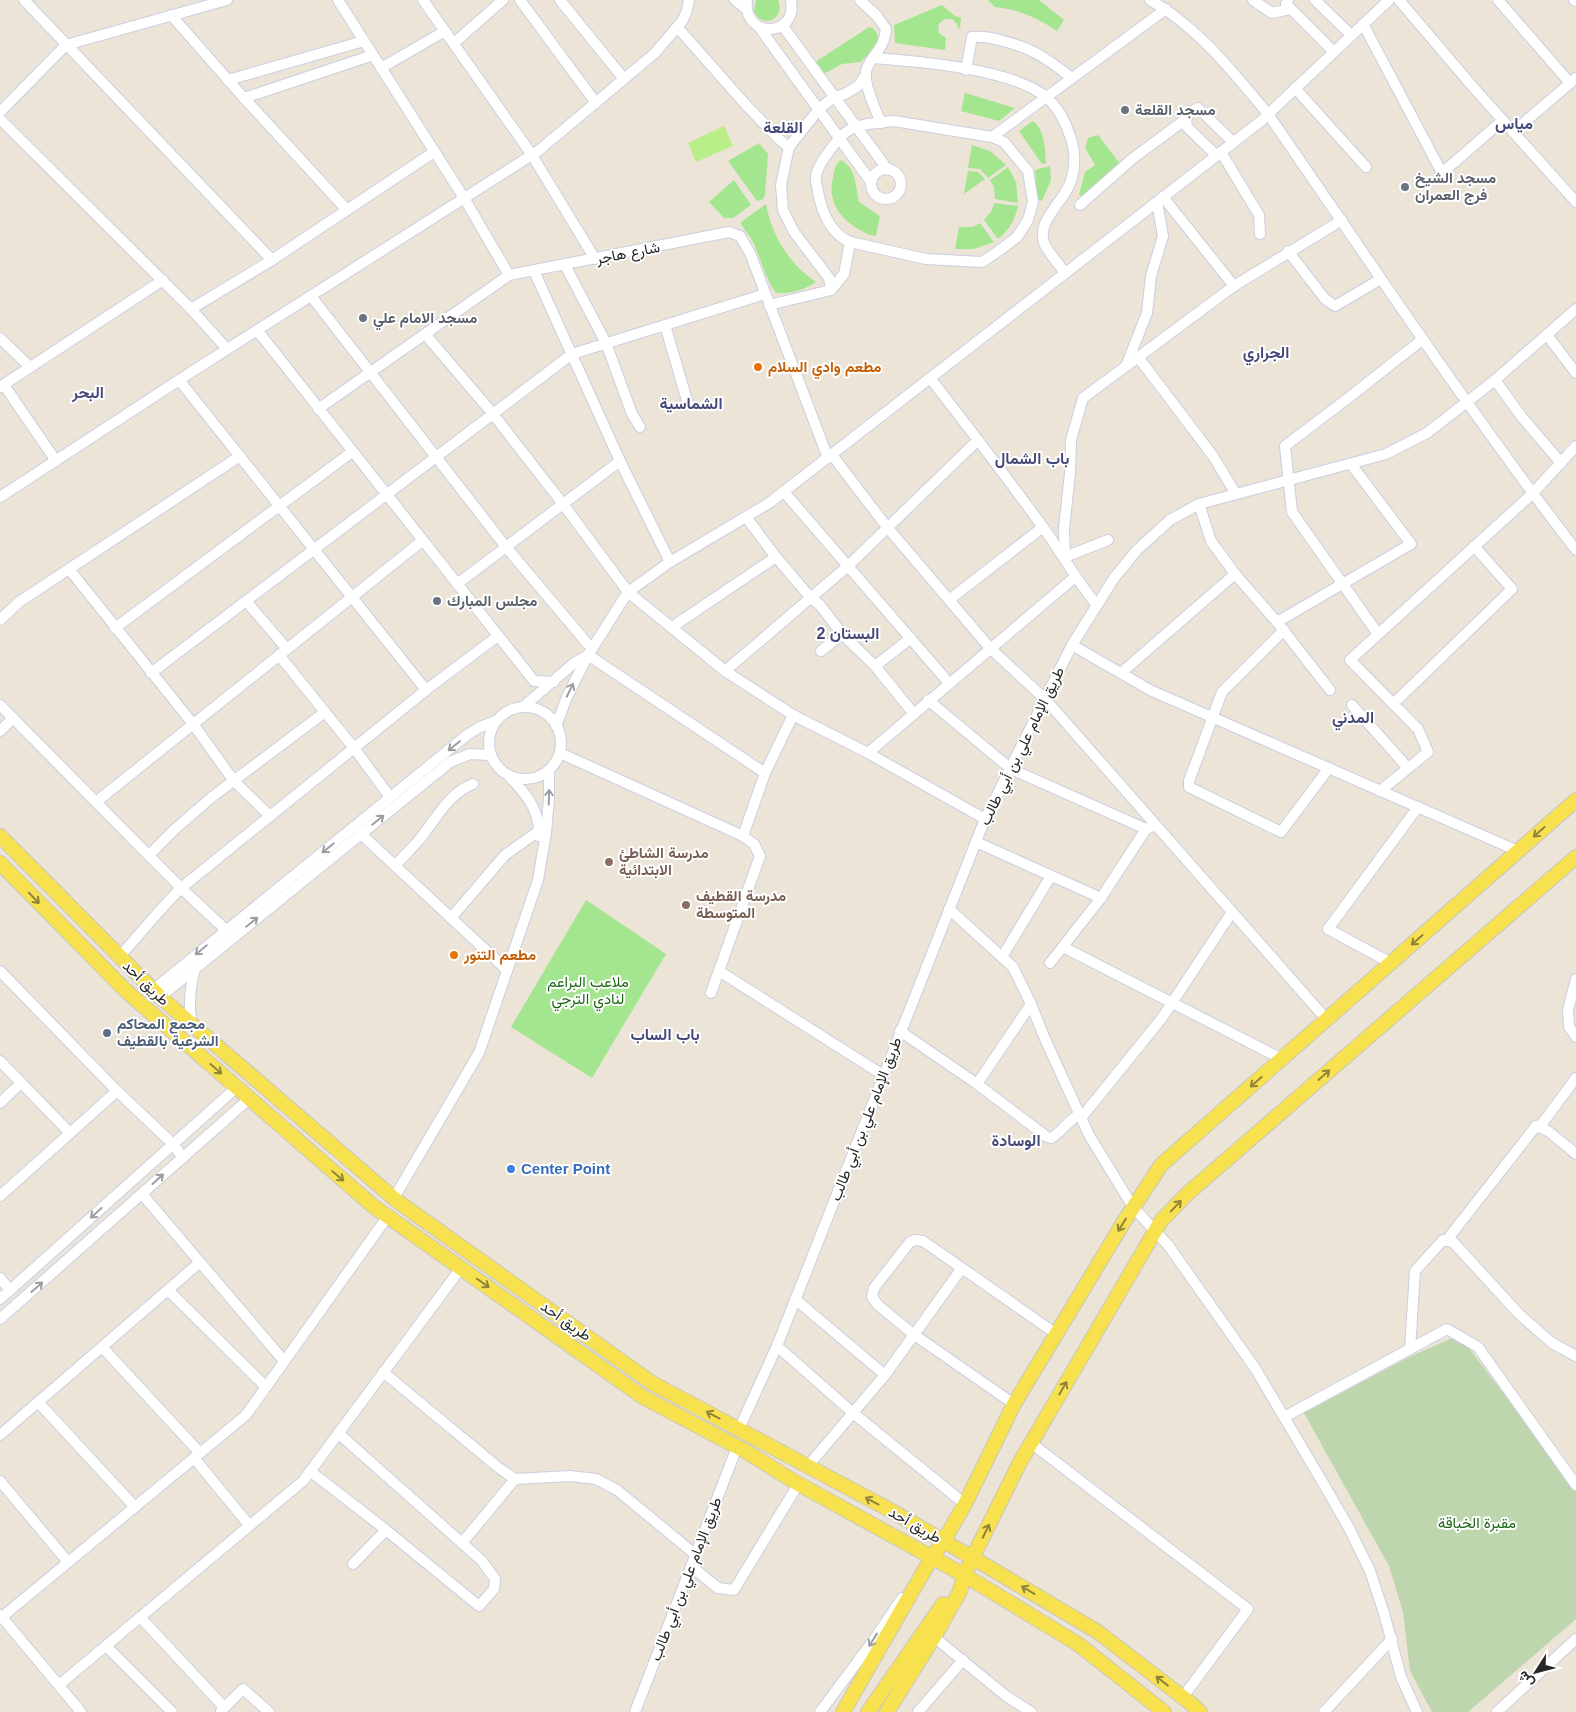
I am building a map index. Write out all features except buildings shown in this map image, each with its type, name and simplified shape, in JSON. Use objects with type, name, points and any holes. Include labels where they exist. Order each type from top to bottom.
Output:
[{"type":"main road","points":[[844,1711],[932,1557],[943,1542],[1014,1404],[1133,1207],[1162,1165],[1576,800]]},
{"type":"main road","name":"طريق أحد","points":[[0,836],[156,993],[192,1026],[394,1198],[652,1383],[808,1466],[973,1558],[1098,1632],[1184,1697],[1200,1712]]},
{"type":"main road","points":[[868,1712],[964,1575],[1031,1443],[1161,1221],[1187,1194],[1576,857]]},
{"type":"main road","name":"طريق أحد","points":[[0,863],[125,990],[336,1174],[388,1216],[643,1397],[737,1447],[795,1482],[964,1575],[1078,1644],[1164,1712]]},
{"type":"main road","points":[[886,1712],[934,1637],[960,1591],[964,1575]]},
{"type":"street","points":[[24,0],[272,260]]},
{"type":"street","points":[[0,112],[66,45],[227,0]]},
{"type":"street","points":[[338,0],[464,198],[509,276]]},
{"type":"street","points":[[423,0],[532,155],[595,259]]},
{"type":"street","points":[[454,43],[503,0]]},
{"type":"street","points":[[520,0],[596,102]]},
{"type":"street","points":[[560,0],[624,79]]},
{"type":"street","points":[[0,497],[227,349],[532,155],[655,53],[678,28],[688,10],[689,0]]},
{"type":"street","points":[[734,0],[746,5],[747,13],[871,182]]},
{"type":"street","points":[[759,27],[768,30],[782,25],[790,17],[792,9],[791,0]]},
{"type":"street","points":[[860,0],[877,16],[886,29],[885,40],[867,69],[866,75],[869,92],[881,123]]},
{"type":"street","points":[[1150,0],[1166,9],[1201,37],[1232,70],[1268,114],[1467,403],[1532,494],[1576,550]]},
{"type":"street","points":[[1253,0],[1272,13],[1289,4],[1334,52]]},
{"type":"street","points":[[1315,0],[1351,35]]},
{"type":"street","points":[[556,726],[567,697],[590,652],[628,592],[670,562],[769,504],[1268,114],[1389,0]]},
{"type":"street","points":[[1399,0],[1576,202]]},
{"type":"street","points":[[1498,0],[1573,81],[1513,132]]},
{"type":"street","points":[[992,137],[1166,9]]},
{"type":"street","points":[[172,15],[244,98],[347,210]]},
{"type":"street","points":[[1363,24],[1442,173],[1503,120]]},
{"type":"street","points":[[782,25],[888,170]]},
{"type":"street","points":[[678,28],[734,92],[781,141],[790,147]]},
{"type":"street","points":[[381,68],[445,31]]},
{"type":"street","points":[[966,70],[972,37],[983,36],[1025,46],[1044,57],[1072,78]]},
{"type":"street","points":[[228,80],[364,41]]},
{"type":"street","points":[[244,98],[373,55]]},
{"type":"street","points":[[874,58],[918,61],[988,74],[1022,83],[1046,97],[1068,128],[1073,143],[1074,164],[1071,181],[1062,199],[1045,224],[1043,234],[1045,244],[1065,273]]},
{"type":"street","points":[[831,290],[830,278],[794,232],[783,210],[781,185],[790,147],[819,109],[834,97],[845,94],[858,86],[866,75]]},
{"type":"street","points":[[1296,88],[1366,167]]},
{"type":"street","points":[[1080,205],[1132,159],[1186,119],[1190,112],[1198,108],[1233,142]]},
{"type":"street","points":[[0,119],[191,309],[227,349]]},
{"type":"street","points":[[1186,119],[1187,126],[1218,154],[1259,214],[1260,234]]},
{"type":"street","points":[[894,121],[992,137],[1004,142],[1028,171],[1033,202],[1028,220],[1017,237],[982,262],[926,259],[850,242],[841,238],[828,222],[821,208],[816,176],[830,149],[847,130],[856,127],[894,121]]},
{"type":"street","points":[[191,309],[272,260],[434,152]]},
{"type":"street","points":[[883,169],[894,171],[900,178],[901,188],[896,196],[890,199],[879,198],[872,189],[871,182],[872,177],[878,171],[883,169]]},
{"type":"street","points":[[1160,199],[1234,286]]},
{"type":"street","points":[[1126,366],[1147,313],[1151,276],[1163,236],[1160,199]]},
{"type":"street","points":[[1065,557],[1064,528],[1070,473],[1071,440],[1083,398],[1234,286],[1288,251],[1342,220]]},
{"type":"street","name":"شارع هاجر","points":[[318,408],[509,276],[729,232],[740,236],[750,253],[830,456],[887,527],[990,648],[1046,700],[1327,1020]]},
{"type":"street","points":[[769,305],[831,290],[844,274],[850,242]]},
{"type":"street","points":[[1288,251],[1325,298],[1335,306],[1382,279]]},
{"type":"street","points":[[565,265],[606,343],[632,414],[640,427]]},
{"type":"street","points":[[534,271],[620,461],[670,562]]},
{"type":"street","points":[[56,461],[2,386],[162,280]]},
{"type":"street","points":[[152,672],[572,354],[765,294]]},
{"type":"street","points":[[311,296],[590,652],[765,773]]},
{"type":"street","name":"طريق الإمام علي بن أبي طالب","points":[[739,1429],[777,1346],[985,819],[1072,645],[1114,578],[1137,550],[1170,520],[1199,504],[1386,454],[1427,433],[1495,380],[1576,309]]},
{"type":"street","points":[[665,325],[688,404]]},
{"type":"street","points":[[257,330],[534,682],[554,682]]},
{"type":"street","points":[[425,334],[493,414],[628,592],[725,671],[793,715],[868,753],[985,819]]},
{"type":"street","points":[[1547,335],[1576,373]]},
{"type":"street","points":[[0,338],[30,367]]},
{"type":"street","points":[[1378,634],[1292,512],[1285,446],[1423,339]]},
{"type":"street","points":[[1138,357],[1213,456],[1236,494]]},
{"type":"street","points":[[930,378],[1043,527],[1065,557],[1075,577],[1097,605]]},
{"type":"street","points":[[179,380],[426,690]]},
{"type":"street","points":[[1495,380],[1521,416],[1561,463]]},
{"type":"street","points":[[725,671],[810,596],[848,566],[978,440]]},
{"type":"street","points":[[1380,790],[1428,752],[1418,729],[1350,660],[1532,494],[1576,446]]},
{"type":"street","points":[[115,628],[352,452]]},
{"type":"street","points":[[0,620],[19,602],[240,456]]},
{"type":"street","points":[[457,584],[620,461]]},
{"type":"street","points":[[1329,768],[1281,832],[1189,787],[1189,781],[1222,692],[1281,626],[1343,583],[1411,544],[1351,464]]},
{"type":"street","points":[[784,492],[949,683]]},
{"type":"street","points":[[1199,504],[1211,541],[1235,574],[1281,626],[1330,690]]},
{"type":"street","points":[[746,517],[776,557],[820,605],[842,634],[875,666],[914,714]]},
{"type":"street","points":[[949,600],[1043,527]]},
{"type":"street","points":[[1065,557],[1108,540]]},
{"type":"street","points":[[96,802],[422,541]]},
{"type":"street","points":[[1393,704],[1512,589],[1474,546]]},
{"type":"street","points":[[672,628],[776,557]]},
{"type":"street","points":[[69,570],[193,724],[234,782],[270,816]]},
{"type":"street","points":[[1121,673],[1235,574]]},
{"type":"street","points":[[868,753],[928,700],[1075,577]]},
{"type":"street","points":[[246,601],[325,712],[390,798]]},
{"type":"street","points":[[821,651],[842,634]]},
{"type":"street","points":[[119,957],[159,910],[181,888],[426,690],[498,636]]},
{"type":"street","points":[[875,666],[911,638]]},
{"type":"street","points":[[1072,645],[1150,690],[1518,851]]},
{"type":"street","points":[[523,707],[590,652]]},
{"type":"street","points":[[928,700],[1011,769],[1146,829]]},
{"type":"street","points":[[0,705],[181,888],[226,930]]},
{"type":"street","points":[[1352,705],[1408,768]]},
{"type":"street","points":[[509,775],[526,779],[541,775],[549,770],[560,753],[560,741],[556,726],[543,712],[523,707],[512,709],[496,721],[489,738],[491,755],[497,766],[509,775],[528,797],[540,823],[538,880]]},
{"type":"street","points":[[149,855],[175,829],[212,797],[325,712]]},
{"type":"street","points":[[743,836],[765,773],[793,715]]},
{"type":"street","points":[[0,731],[13,718]]},
{"type":"street","points":[[156,993],[226,930],[467,735],[480,727],[496,721]]},
{"type":"street","points":[[560,753],[743,836],[754,844],[760,856],[711,993]]},
{"type":"street","points":[[156,993],[195,968],[450,762],[470,754],[491,755]]},
{"type":"street","points":[[394,1198],[479,1053],[538,880],[546,833],[549,770]]},
{"type":"street","points":[[395,866],[463,787],[473,784]]},
{"type":"street","points":[[1391,963],[1328,929],[1418,807]]},
{"type":"street","points":[[1050,963],[1100,898],[1146,829],[1156,825]]},
{"type":"street","points":[[450,918],[505,856],[540,830]]},
{"type":"street","points":[[361,834],[507,970]]},
{"type":"street","points":[[976,842],[1100,898]]},
{"type":"street","points":[[1002,958],[1051,876]]},
{"type":"street","points":[[949,909],[1013,967],[1089,1135],[1133,1207],[1156,1230],[1255,1368],[1349,1528],[1370,1571],[1392,1639],[1401,1677],[1417,1712]]},
{"type":"street","points":[[900,1031],[1051,1138],[1069,1121],[1080,1116],[1162,1018],[1232,912]]},
{"type":"street","points":[[1063,947],[1282,1059]]},
{"type":"street","points":[[192,1026],[189,1015],[191,982],[195,968]]},
{"type":"street","points":[[0,971],[117,1091],[173,1144],[183,1158]]},
{"type":"street","points":[[719,971],[883,1075]]},
{"type":"street","points":[[1576,979],[1568,1010],[1569,1027],[1576,1038]]},
{"type":"street","points":[[977,1084],[1031,1004]]},
{"type":"street","points":[[0,1061],[70,1133]]},
{"type":"street","points":[[1446,1241],[1536,1126],[1541,1125],[1576,1078]]},
{"type":"street","points":[[0,1103],[22,1083]]},
{"type":"street","points":[[0,1299],[236,1087]]},
{"type":"street","points":[[0,1196],[117,1091]]},
{"type":"street","points":[[0,1319],[249,1098]]},
{"type":"street","points":[[1536,1126],[1548,1131],[1576,1154]]},
{"type":"street","points":[[142,1194],[284,1361]]},
{"type":"street","points":[[82,1712],[2,1622],[68,1562],[246,1415],[388,1216]]},
{"type":"street","points":[[1014,1404],[913,1334],[878,1305],[872,1297],[874,1288],[910,1242],[915,1240],[923,1241],[1056,1333]]},
{"type":"street","points":[[1410,1349],[1415,1271],[1443,1240],[1453,1242],[1519,1314],[1552,1343],[1576,1356]]},
{"type":"street","points":[[0,1435],[199,1263]]},
{"type":"street","points":[[59,1685],[303,1481],[461,1268]]},
{"type":"street","points":[[808,1466],[885,1375],[962,1268]]},
{"type":"street","points":[[0,1278],[10,1290]]},
{"type":"street","points":[[168,1290],[266,1387]]},
{"type":"street","points":[[795,1298],[885,1375]]},
{"type":"street","points":[[1284,1417],[1447,1329],[1478,1347],[1576,1485]]},
{"type":"street","points":[[777,1346],[853,1413],[964,1504]]},
{"type":"street","points":[[102,1347],[197,1455],[249,1525]]},
{"type":"street","points":[[383,1372],[499,1468],[515,1479],[570,1476],[596,1479],[617,1490],[696,1555]]},
{"type":"street","points":[[38,1402],[135,1507]]},
{"type":"street","points":[[310,1471],[479,1606],[494,1589],[495,1579],[482,1561],[338,1432]]},
{"type":"street","points":[[1031,1443],[1248,1609],[1184,1697]]},
{"type":"street","name":"طريق الإمام علي بن أبي طالب","points":[[635,1712],[737,1447]]},
{"type":"street","points":[[462,1543],[515,1479]]},
{"type":"street","points":[[0,1480],[68,1562]]},
{"type":"street","points":[[691,1566],[718,1588],[734,1590],[796,1488],[795,1482]]},
{"type":"street","points":[[353,1564],[386,1530]]},
{"type":"street","points":[[820,1712],[932,1557]]},
{"type":"street","points":[[140,1617],[222,1710],[243,1689],[269,1712]]},
{"type":"street","points":[[934,1637],[1006,1696],[1031,1712]]},
{"type":"street","points":[[1324,1712],[1392,1639]]},
{"type":"street","points":[[1497,1712],[1576,1639]]},
{"type":"street","points":[[106,1646],[172,1712]]},
{"type":"street","points":[[918,1712],[963,1660]]},
{"type":"green space","points":[[756,0],[778,0],[780,7],[776,17],[767,21],[758,17],[754,11]]},
{"type":"green space","points":[[988,0],[1039,0],[1064,20],[1057,31],[1027,15],[995,7]]},
{"type":"green space","points":[[942,5],[955,16],[961,18],[960,29],[952,19],[945,19],[939,25],[939,33],[946,38],[945,50],[895,43],[894,25]]},
{"type":"green space","points":[[869,27],[874,29],[878,35],[877,42],[861,62],[842,64],[822,75],[814,63]]},
{"type":"green space","points":[[965,93],[1015,108],[999,121],[961,111]]},
{"type":"green space","points":[[1033,121],[1040,129],[1042,135],[1046,163],[1042,164],[1019,131]]},
{"type":"green space","points":[[724,126],[733,146],[696,162],[688,143]]},
{"type":"green space","points":[[1098,135],[1121,165],[1086,197],[1079,195],[1085,172],[1095,165],[1085,148],[1088,138]]},
{"type":"green space","points":[[759,143],[768,154],[765,195],[763,199],[757,201],[728,161]]},
{"type":"green space","points":[[972,145],[990,151],[1006,165],[988,178],[980,169],[968,168]]},
{"type":"green space","points":[[841,160],[853,173],[859,202],[880,216],[876,236],[865,233],[855,227],[843,217],[835,206],[832,185],[835,168]]},
{"type":"green space","points":[[1050,166],[1051,180],[1042,201],[1037,199],[1035,170]]},
{"type":"green space","points":[[1008,167],[1016,182],[1018,203],[995,199],[994,187],[990,180]]},
{"type":"green space","points":[[968,171],[978,172],[985,179],[964,194]]},
{"type":"green space","points":[[734,180],[751,205],[733,218],[724,218],[709,202]]},
{"type":"green space","points":[[994,203],[1018,206],[1011,224],[998,239],[984,220],[991,212]]},
{"type":"green space","points":[[766,204],[777,238],[790,258],[806,275],[816,282],[811,285],[787,293],[776,293],[772,287],[753,242],[741,222]]},
{"type":"green space","points":[[980,223],[994,242],[974,249],[955,249],[959,227],[973,227]]},
{"type":"green space","name":"ملاعب البراعم لنادي الترجي","points":[[586,900],[666,954],[592,1078],[511,1027]]},
{"type":"green space","name":"مقبرة الخباقة","points":[[1459,1335],[1576,1489],[1576,1619],[1468,1712],[1432,1712],[1410,1671],[1403,1612],[1389,1566],[1304,1413],[1409,1357]]},
{"type":"place","name":"مسجد القلعة","points":[[1125,110]]},
{"type":"place","name":"مسجد الشيخ فرج العمران","points":[[1405,187]]},
{"type":"place","name":"مسجد الامام علي","points":[[363,318]]},
{"type":"place","name":"مطعم وادي السلام","points":[[758,367]]},
{"type":"place","name":"مجلس المبارك","points":[[437,601]]},
{"type":"place","name":"مدرسة الشاطئ الابتدائية","points":[[609,862]]},
{"type":"place","name":"مدرسة القطيف المتوسطة","points":[[686,905]]},
{"type":"place","name":"مطعم التنور","points":[[454,955]]},
{"type":"place","name":"مجمع المحاكم الشرعية بالقطيف","points":[[107,1033]]},
{"type":"place","name":"Center Point","points":[[511,1169]]},
{"type":"district","name":"مياس","points":[[1514,123]]},
{"type":"district","name":"القلعة","points":[[783,127]]},
{"type":"district","name":"الجراري","points":[[1266,352]]},
{"type":"district","name":"البحر","points":[[88,392]]},
{"type":"district","name":"الشماسية","points":[[691,403]]},
{"type":"district","name":"باب الشمال","points":[[1032,458]]},
{"type":"district","name":"البستان 2","points":[[848,633]]},
{"type":"district","name":"المدني","points":[[1353,717]]},
{"type":"district","name":"باب الساب","points":[[665,1034]]},
{"type":"district","name":"الوسادة","points":[[1016,1140]]}]
